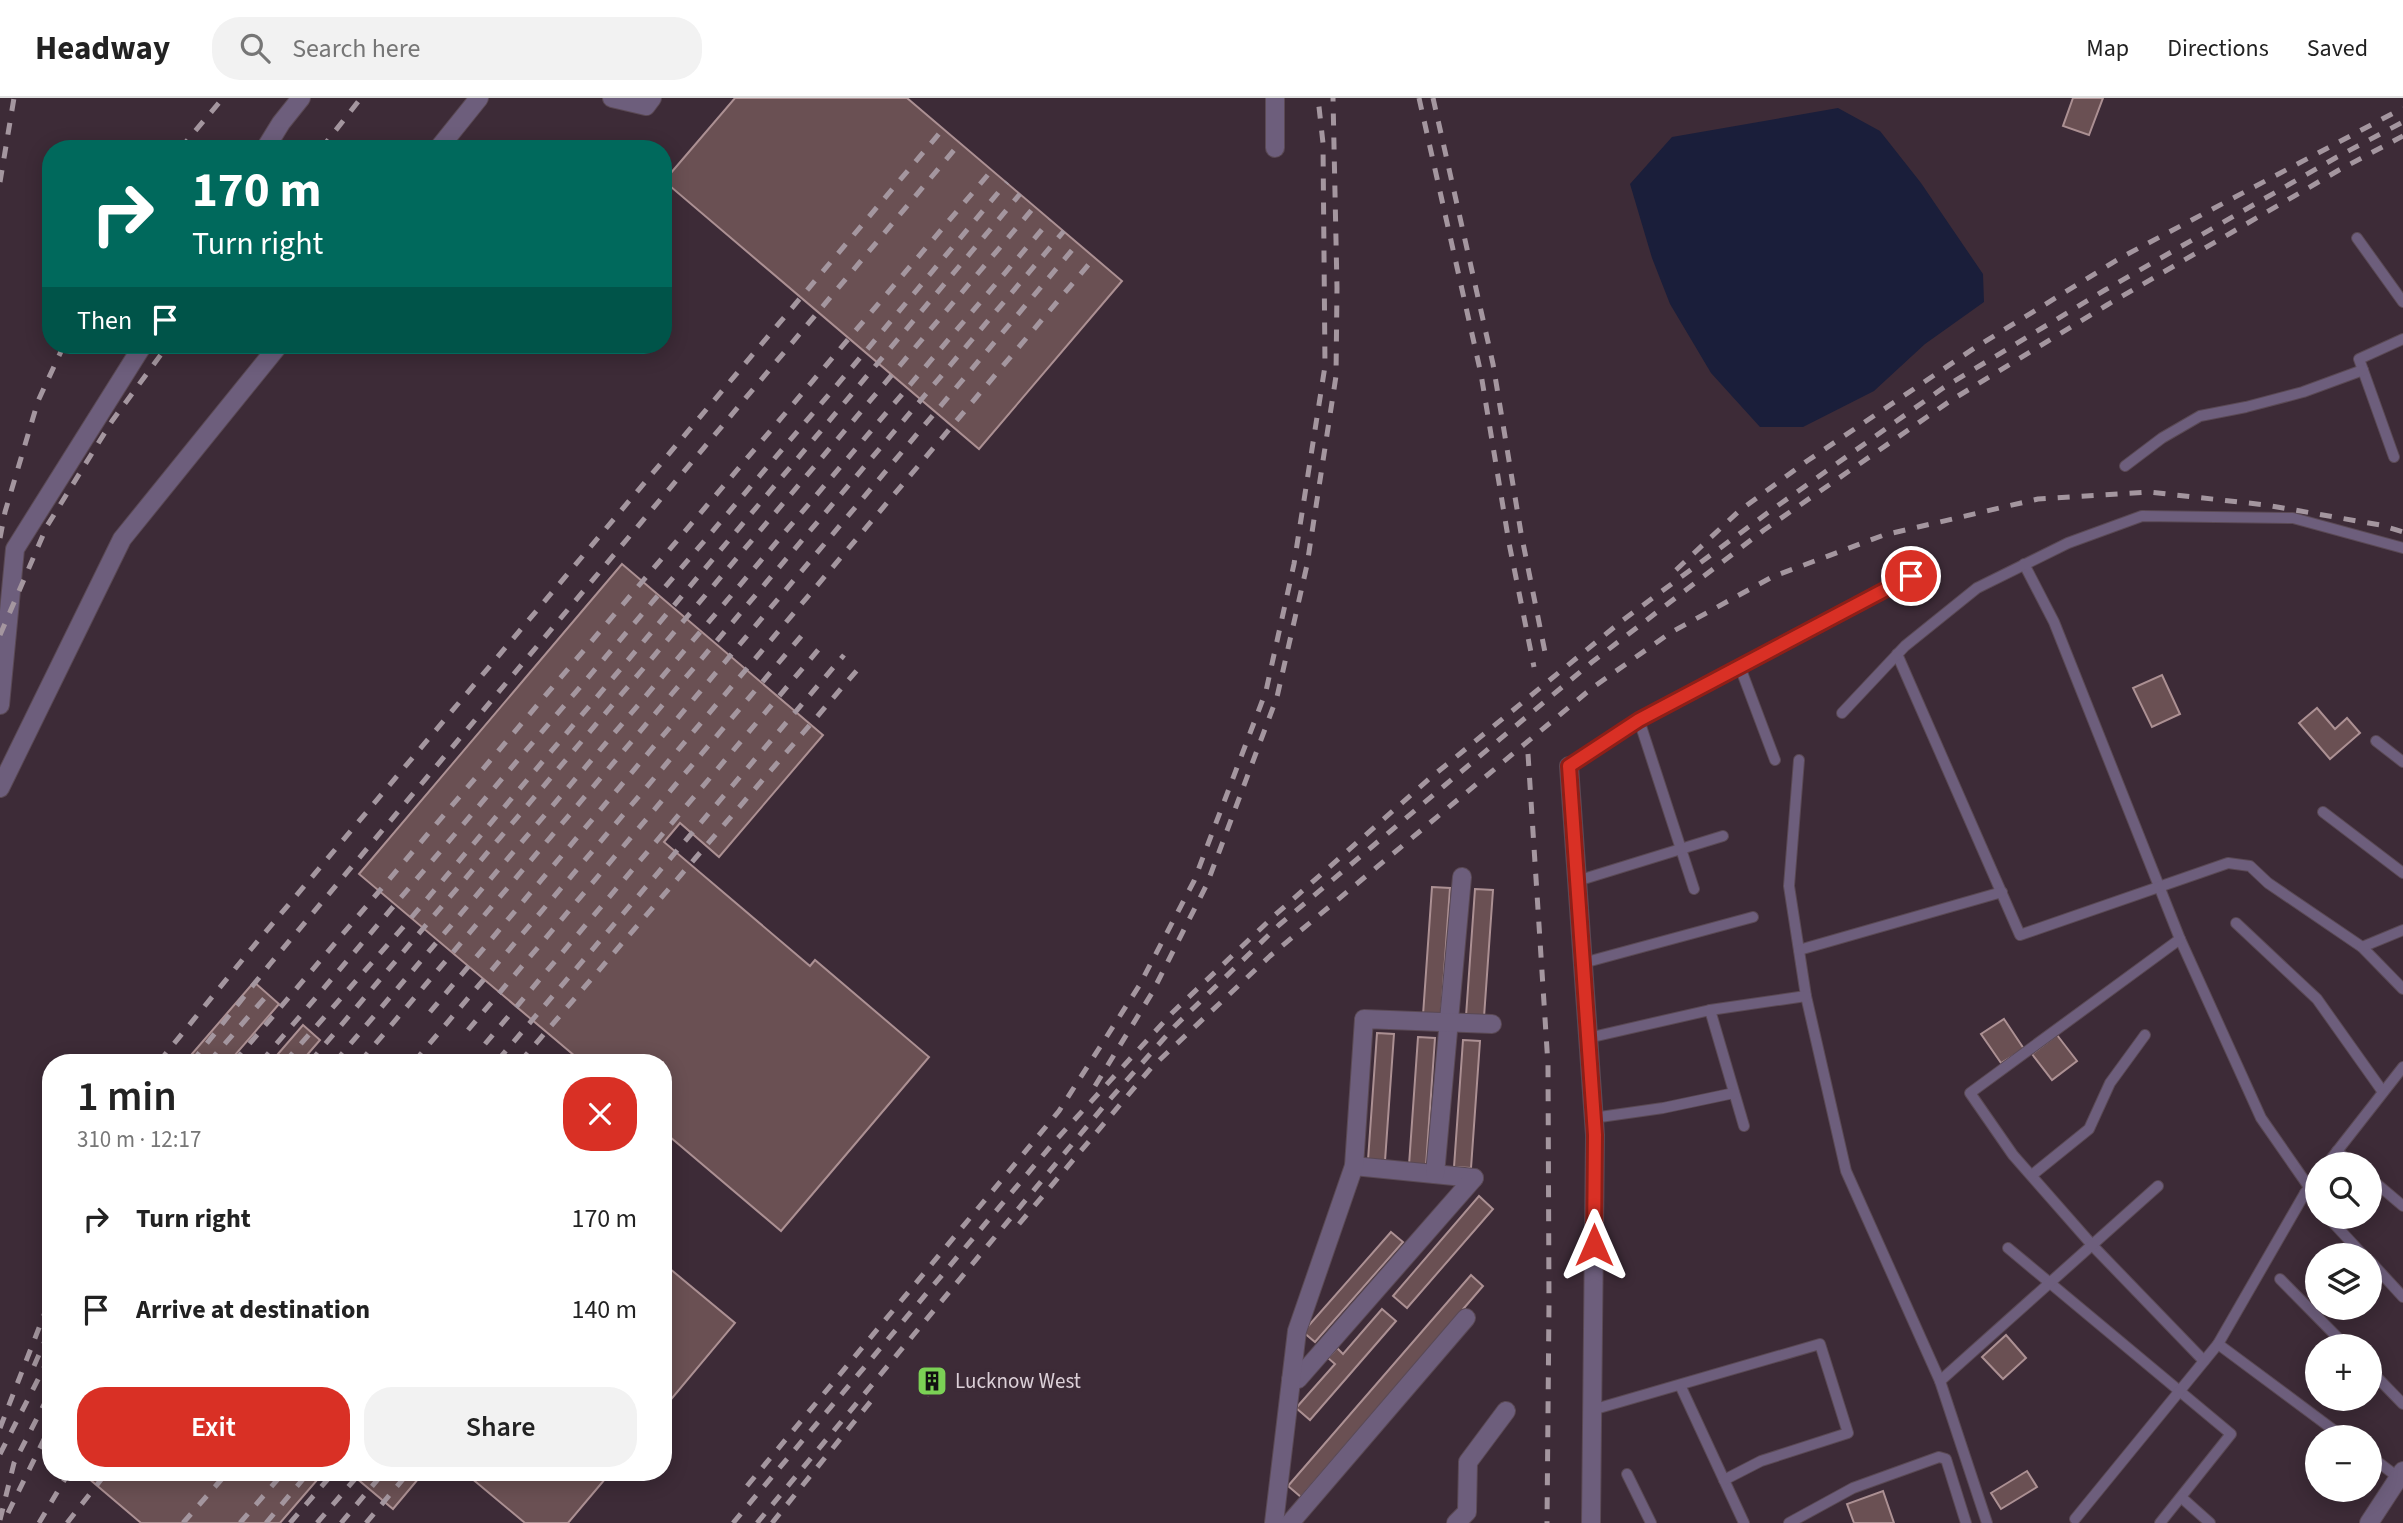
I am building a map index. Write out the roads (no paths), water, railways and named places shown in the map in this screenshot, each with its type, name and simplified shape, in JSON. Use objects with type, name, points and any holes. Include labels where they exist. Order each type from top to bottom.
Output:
[{"type":"street","points":[[271,140],[301,98]]},
{"type":"street","points":[[445,140],[479,98]]},
{"type":"street","points":[[611,98],[646,106],[652,98]]},
{"type":"street","points":[[1275,98],[1275,148]]},
{"type":"street","points":[[0,705],[15,549],[136,354]]},
{"type":"street","points":[[0,789],[122,539],[272,354]]},
{"type":"street","points":[[1569,766],[1593,1118],[1591,1523]]},
{"type":"street","points":[[1435,1174],[1462,877]]},
{"type":"street","points":[[1274,1523],[1297,1331],[1354,1166],[1364,1019],[1492,1024]]},
{"type":"street","points":[[1291,1380],[1298,1380],[1474,1178],[1354,1166]]},
{"type":"street","points":[[1290,1523],[1466,1318]]},
{"type":"street","points":[[1456,1523],[1467,1512],[1468,1462],[1506,1411]]},
{"type":"street","points":[[2369,1523],[2401,1474]]},
{"type":"lane","points":[[2357,239],[2403,302]]},
{"type":"lane","points":[[2394,457],[2359,359],[2403,339]]},
{"type":"lane","points":[[2125,466],[2200,416],[2303,392],[2363,370]]},
{"type":"lane","points":[[1842,713],[1897,654],[1977,588],[2068,543],[2142,516],[2293,518],[2403,548]]},
{"type":"lane","points":[[2024,564],[2054,622],[2180,939],[2262,1118],[2305,1187]]},
{"type":"lane","points":[[1569,766],[1639,720],[1911,576]]},
{"type":"lane","points":[[1897,654],[2020,935],[2228,863],[2250,866],[2268,883],[2362,947],[2403,989]]},
{"type":"lane","points":[[1740,667],[1775,760]]},
{"type":"lane","points":[[1639,720],[1694,889]]},
{"type":"lane","points":[[2376,741],[2403,762]]},
{"type":"lane","points":[[1799,760],[1789,886],[1806,996],[1846,1171],[1940,1381],[1987,1523]]},
{"type":"lane","points":[[2323,812],[2403,873]]},
{"type":"lane","points":[[1577,881],[1723,836]]},
{"type":"lane","points":[[1799,950],[2002,892]]},
{"type":"lane","points":[[1583,963],[1753,917]]},
{"type":"lane","points":[[2236,923],[2316,999],[2384,1092]]},
{"type":"lane","points":[[2362,947],[2403,930]]},
{"type":"lane","points":[[2180,939],[1970,1093],[2013,1155],[2093,1246],[2204,1361]]},
{"type":"lane","points":[[1588,1038],[1710,1010],[1806,996]]},
{"type":"lane","points":[[1710,1010],[1744,1126]]},
{"type":"lane","points":[[2032,1175],[2089,1129],[2110,1083],[2145,1035]]},
{"type":"lane","points":[[2337,1151],[2403,1068]]},
{"type":"lane","points":[[1593,1118],[1734,1093]]},
{"type":"lane","points":[[1940,1381],[2158,1186]]},
{"type":"lane","points":[[2382,1188],[2403,1206]]},
{"type":"lane","points":[[2075,1519],[2218,1344],[2305,1193]]},
{"type":"lane","points":[[2339,1229],[2352,1243]]},
{"type":"lane","points":[[2008,1248],[2231,1434],[2160,1523]]},
{"type":"lane","points":[[2382,1274],[2403,1297]]},
{"type":"lane","points":[[2280,1279],[2334,1334]]},
{"type":"lane","points":[[1592,1410],[1820,1344],[1848,1433],[1761,1461],[1724,1480]]},
{"type":"lane","points":[[2218,1344],[2327,1425]]},
{"type":"lane","points":[[2382,1382],[2403,1404]]},
{"type":"lane","points":[[1680,1385],[1744,1523]]},
{"type":"lane","points":[[1789,1523],[1853,1488],[1938,1457],[1946,1459],[1966,1523]]},
{"type":"lane","points":[[2382,1463],[2401,1474]]},
{"type":"lane","points":[[1627,1474],[1651,1523]]},
{"type":"lane","points":[[2182,1498],[2210,1523]]},
{"type":"water","points":[[1838,108],[1880,131],[1921,183],[1983,274],[1984,302],[1925,344],[1874,391],[1803,427],[1760,427],[1711,373],[1670,304],[1652,258],[1630,184],[1672,137]]},
{"type":"railway","points":[[0,182],[14,98]]},
{"type":"railway","points":[[188,140],[223,98]]},
{"type":"railway","points":[[328,140],[361,98]]},
{"type":"railway","points":[[747,1486],[1059,1111],[1139,986],[1194,881],[1266,691],[1294,564],[1325,366],[1323,143],[1318,98]]},
{"type":"railway","points":[[1095,1086],[1152,993],[1207,884],[1277,697],[1307,565],[1336,376],[1333,98]]},
{"type":"railway","points":[[1419,98],[1481,374],[1509,543],[1534,667]]},
{"type":"railway","points":[[1433,98],[1493,364],[1521,533],[1546,657]]},
{"type":"railway","points":[[1676,570],[1739,511],[1807,461],[1976,347],[2122,257],[2403,108]]},
{"type":"railway","points":[[733,1523],[1055,1141],[1172,1013],[1275,915],[1429,779],[1623,620],[1943,388],[2105,290],[2403,122]]},
{"type":"railway","points":[[166,1054],[943,129]]},
{"type":"railway","points":[[757,1523],[1103,1107],[1175,1026],[1279,925],[1592,662],[1764,530],[1950,401],[2107,305],[2339,170],[2403,136]]},
{"type":"railway","points":[[198,1054],[270,964],[960,143]]},
{"type":"railway","points":[[241,1054],[992,170]]},
{"type":"railway","points":[[268,1054],[1007,182]]},
{"type":"railway","points":[[292,1054],[411,918],[1020,194]]},
{"type":"railway","points":[[317,1054],[1035,206]]},
{"type":"railway","points":[[342,1054],[1050,220]]},
{"type":"railway","points":[[367,1054],[1064,231]]},
{"type":"railway","points":[[430,1012],[1078,243]]},
{"type":"railway","points":[[421,1054],[1095,257]]},
{"type":"railway","points":[[0,538],[5,512],[38,401],[60,354]]},
{"type":"railway","points":[[0,635],[47,526],[112,421],[161,354]]},
{"type":"railway","points":[[1019,1224],[1151,1068],[1270,956],[1592,688],[1670,633],[1772,577],[1884,535],[2038,499],[2149,492],[2266,505],[2380,525],[2403,532]]},
{"type":"railway","points":[[468,1030],[808,628]]},
{"type":"railway","points":[[485,1044],[824,643]]},
{"type":"railway","points":[[503,1054],[844,655]]},
{"type":"railway","points":[[527,1054],[858,669]]},
{"type":"railway","points":[[1528,754],[1548,1065],[1547,1523]]},
{"type":"railway","points":[[216,1054],[268,994]]},
{"type":"railway","points":[[0,1428],[42,1320]]},
{"type":"railway","points":[[34,1366],[42,1348]]},
{"type":"railway","points":[[0,1454],[42,1372]]},
{"type":"railway","points":[[772,1523],[871,1401]]},
{"type":"railway","points":[[0,1520],[14,1463],[42,1409]]},
{"type":"railway","points":[[8,1513],[42,1443]]},
{"type":"railway","points":[[39,1523],[64,1481]]},
{"type":"railway","points":[[67,1523],[100,1481]]},
{"type":"railway","points":[[183,1523],[220,1481]]},
{"type":"railway","points":[[240,1523],[276,1481]]},
{"type":"railway","points":[[266,1523],[301,1481]]},
{"type":"railway","points":[[290,1523],[326,1481]]},
{"type":"railway","points":[[317,1523],[353,1481]]},
{"type":"railway","points":[[341,1523],[376,1481]]},
{"type":"railway","points":[[366,1523],[401,1481]]},
{"type":"place","name":"Lucknow West","points":[[932,1381]]}]
